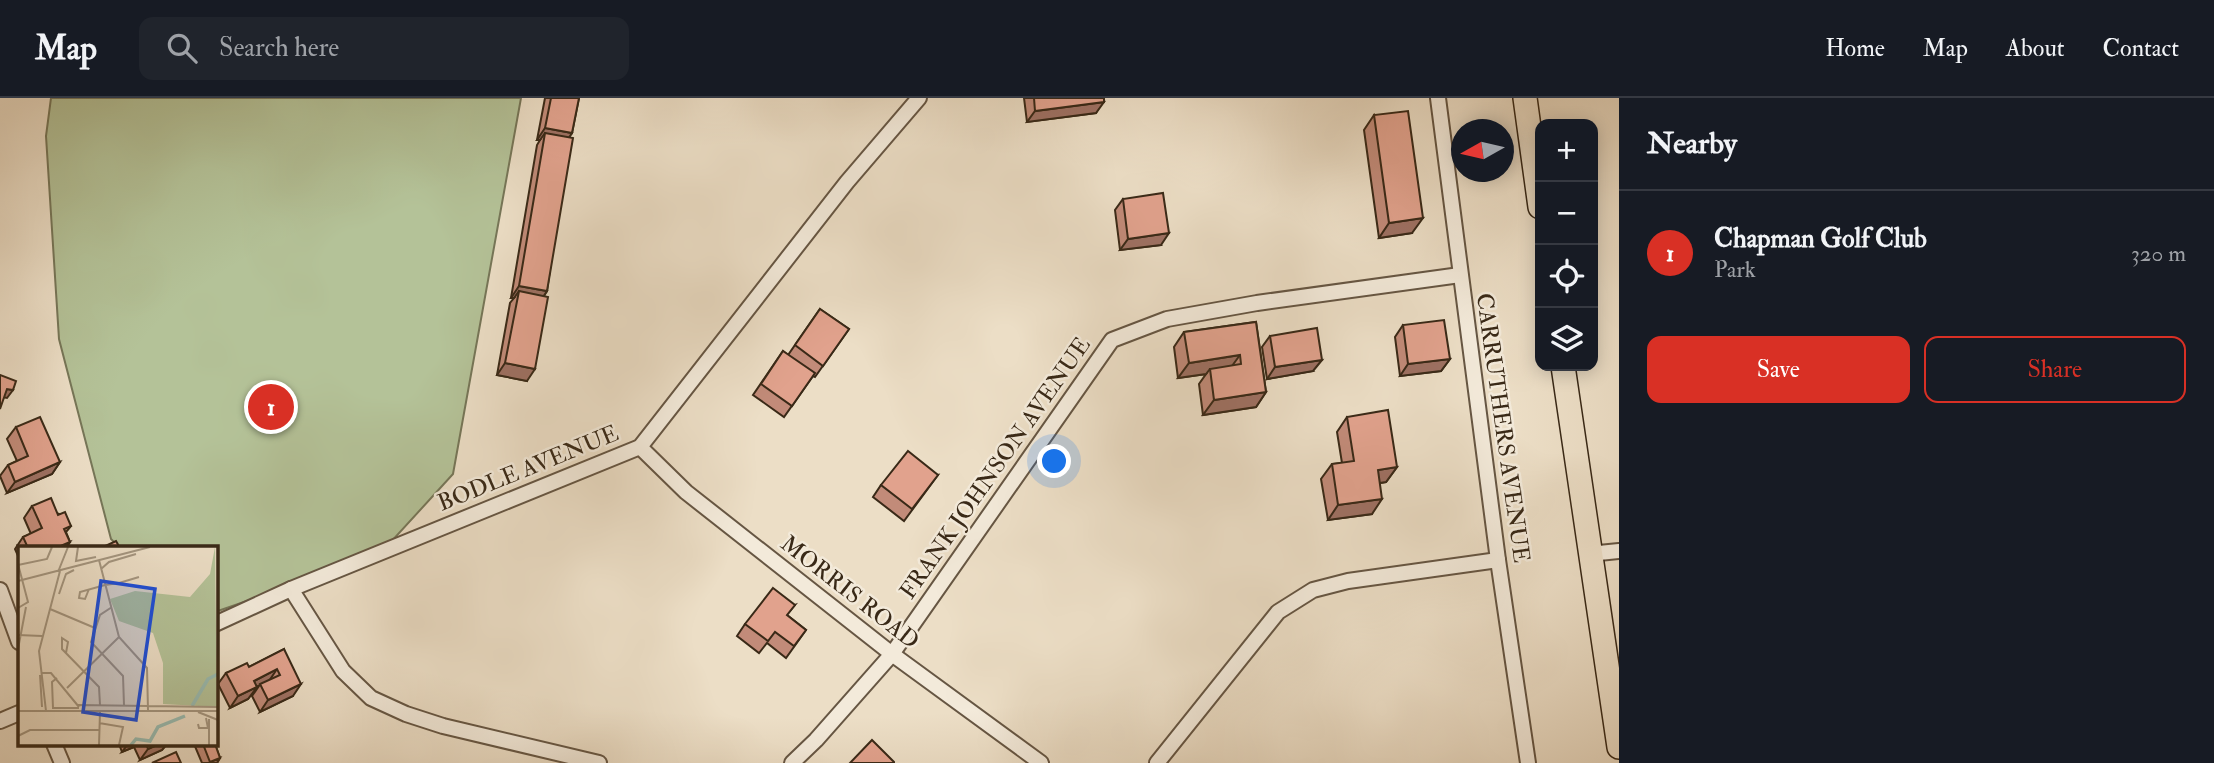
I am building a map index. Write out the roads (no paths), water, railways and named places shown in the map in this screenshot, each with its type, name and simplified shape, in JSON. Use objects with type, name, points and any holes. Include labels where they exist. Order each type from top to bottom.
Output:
[{"type":"main road","points":[[1525,98],[1537,182]]},
{"type":"main road","points":[[1564,371],[1619,747]]},
{"type":"street","name":"BODLE AVENUE","points":[[217,623],[291,589],[640,447],[847,182],[919,98]]},
{"type":"street","name":"CARRUTHERS AVENUE","points":[[1438,98],[1498,560],[1528,763]]},
{"type":"street","name":"FRANK JOHNSON AVENUE","points":[[792,763],[816,740],[892,654],[1112,340],[1167,318],[1460,275]]},
{"type":"street","name":"MORRIS ROAD","points":[[640,447],[686,492],[892,654],[1041,763]]},
{"type":"street","points":[[1589,554],[1619,551]]},
{"type":"street","points":[[1157,763],[1279,612],[1313,590],[1348,581],[1498,560]]},
{"type":"street","points":[[291,589],[343,671],[371,698],[406,714],[443,726],[568,759],[599,763]]},
{"type":"street","points":[[0,590],[18,639]]},
{"type":"street","points":[[0,721],[18,713]]},
{"type":"street","points":[[55,746],[62,763]]},
{"type":"place","name":"Chapman Golf Club","points":[[271,407]]}]
